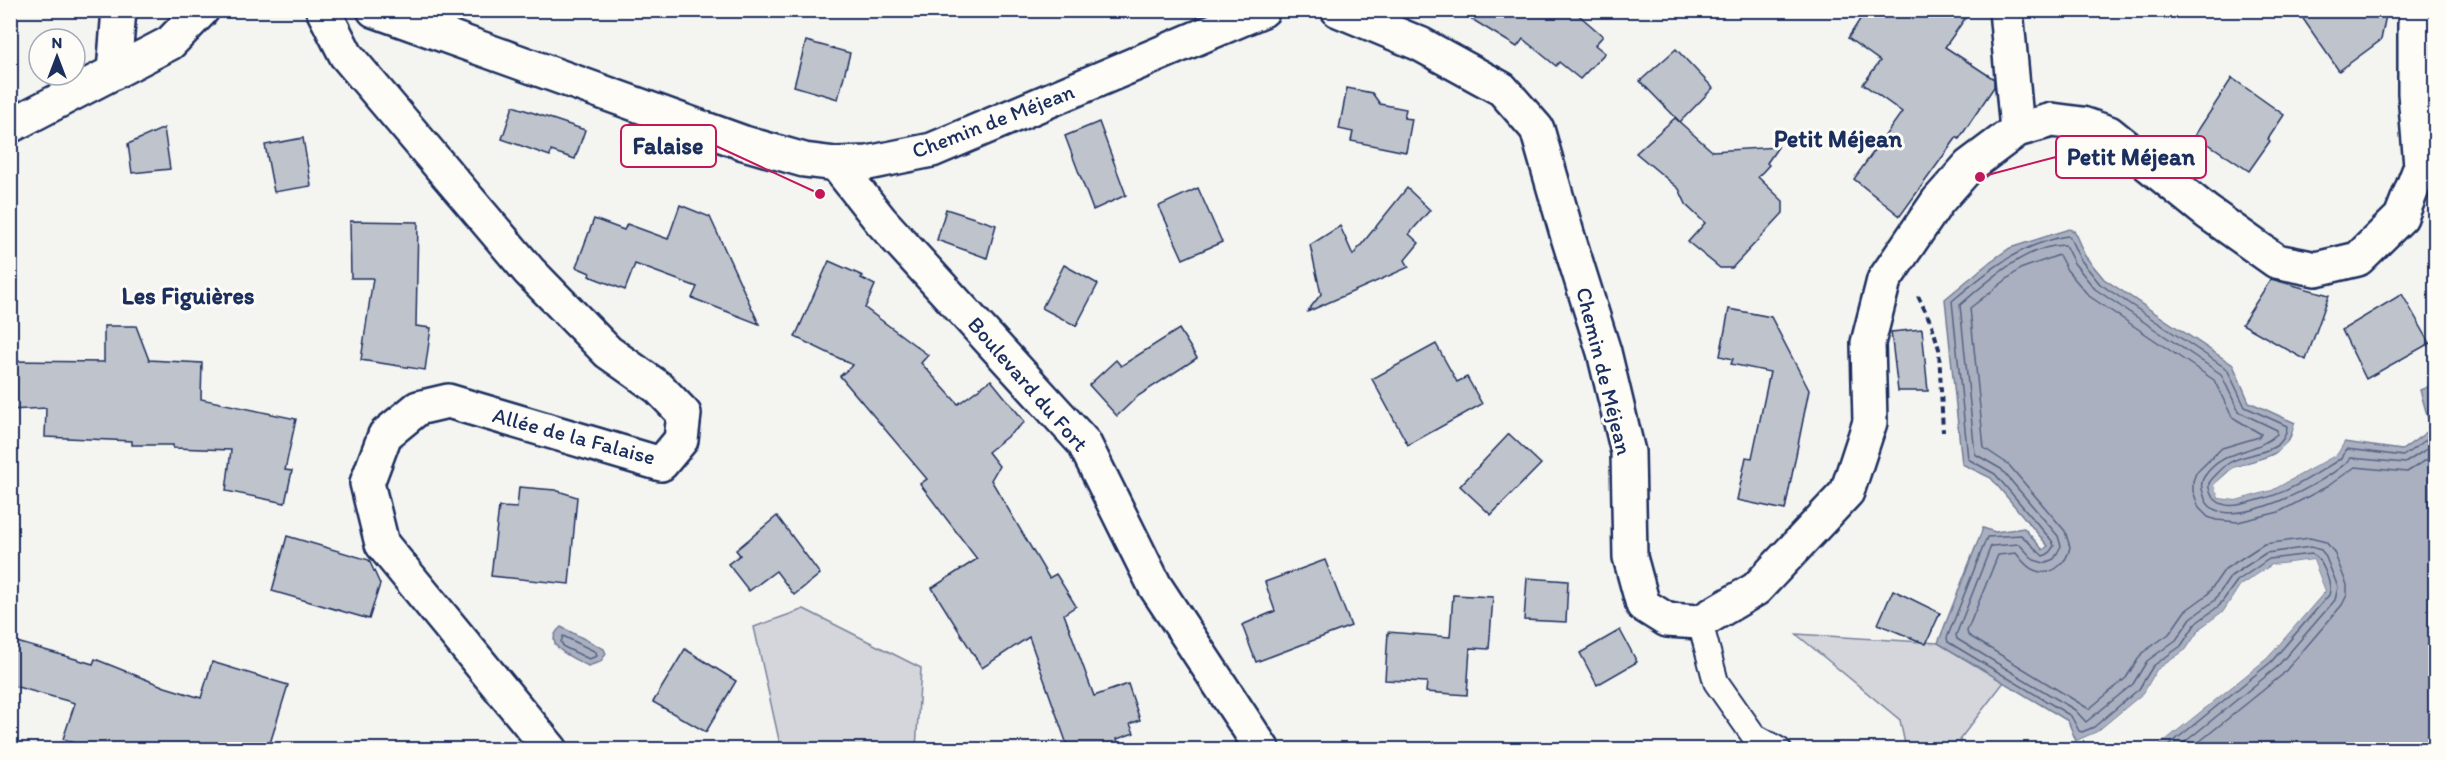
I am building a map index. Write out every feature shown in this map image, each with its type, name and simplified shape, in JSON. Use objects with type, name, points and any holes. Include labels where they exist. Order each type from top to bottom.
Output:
[{"type":"street","points":[[114,71],[119,10]]},
{"type":"street","points":[[10,126],[170,43],[202,10]]},
{"type":"street","name":"Allée de la Falaise","points":[[323,10],[346,55],[528,271],[608,352],[659,388],[684,414],[681,440],[661,464],[448,400],[418,408],[385,435],[368,483],[382,544],[551,750]]},
{"type":"street","name":"Chemin de Méjean","points":[[374,10],[744,143],[804,160],[836,164],[868,163],[932,150],[1263,10]]},
{"type":"street","name":"Chemin de Méjean","points":[[1338,10],[1420,44],[1502,89],[1537,129],[1604,352],[1628,452],[1630,557],[1643,605],[1667,620],[1700,622]]},
{"type":"street","points":[[2006,10],[2017,130]]},
{"type":"street","points":[[1700,622],[1756,589],[1847,492],[1870,422],[1868,344],[1884,280],[1938,201],[1969,165],[2017,130],[2052,120],[2082,123],[2109,133],[2207,212],[2276,261],[2316,269],[2358,259],[2401,217],[2421,166],[2415,93],[2415,23],[2421,10]]},
{"type":"street","name":"Boulevard du Fort","points":[[836,164],[881,221],[1084,443],[1155,586],[1263,750]]},
{"type":"lane","points":[[1700,622],[1716,682],[1754,736],[1779,750]]},
{"type":"path","points":[[1899,258],[1932,325],[1939,349],[1943,432]]},
{"type":"shaded area","points":[[804,609],[921,668],[916,749],[781,749],[754,627]]},
{"type":"shaded area","points":[[1796,634],[1938,643],[2004,682],[1960,739],[1962,749],[1906,749],[1900,720]]},
{"type":"water","points":[[2069,229],[2074,231],[2085,256],[2104,279],[2233,365],[2249,402],[2295,423],[2291,435],[2280,450],[2230,470],[2215,485],[2219,498],[2236,500],[2272,490],[2337,454],[2344,442],[2402,450],[2431,429],[2420,390],[2435,384],[2435,749],[2154,749],[2267,658],[2325,591],[2313,560],[2272,565],[2240,586],[2224,611],[2201,628],[2186,650],[2157,670],[2144,693],[2097,732],[2076,741],[2068,721],[1938,643],[1983,528],[1995,532],[2024,528],[2043,550],[2048,546],[1991,478],[1962,464],[1945,299],[2010,248]]},
{"type":"water","points":[[561,627],[604,649],[606,654],[600,662],[588,666],[568,656],[556,646],[554,640],[555,634]]},
{"type":"pier","points":[[2298,422],[2293,441],[2274,459],[2235,470],[2218,486],[2221,495],[2235,497],[2271,488],[2334,452],[2344,439],[2337,454],[2272,490],[2236,500],[2219,498],[2214,485],[2233,468],[2273,456],[2291,439],[2295,423]]},
{"type":"pier","points":[[2313,560],[2325,591],[2267,658],[2154,749],[2151,749],[2265,656],[2322,590],[2311,563],[2273,568],[2242,588],[2226,612],[2203,630],[2188,652],[2159,672],[2146,695],[2098,735],[2074,742],[2097,732],[2144,693],[2157,670],[2186,650],[2201,628],[2224,611],[2240,586],[2272,565]]},
{"type":"building","points":[[1457,10],[1573,10],[1603,36],[1595,45],[1605,53],[1580,79],[1559,62],[1556,66],[1523,39],[1517,47]]},
{"type":"building","points":[[1866,10],[1971,10],[1945,47],[1994,79],[1994,87],[1959,139],[1957,137],[1900,216],[1854,179],[1902,112],[1863,84],[1880,61],[1848,38]]},
{"type":"building","points":[[2297,10],[2387,10],[2381,40],[2339,71]]},
{"type":"building","points":[[806,41],[850,53],[838,99],[794,86]]},
{"type":"building","points":[[1676,49],[1713,88],[1680,122],[1640,81]]},
{"type":"building","points":[[2232,78],[2284,115],[2268,139],[2270,141],[2249,171],[2195,135]]},
{"type":"building","points":[[1347,88],[1372,93],[1380,104],[1406,109],[1404,118],[1412,119],[1406,152],[1351,141],[1353,132],[1339,129]]},
{"type":"building","points":[[513,106],[585,130],[575,159],[551,151],[550,156],[502,139]]},
{"type":"building","points":[[1675,118],[1712,151],[1778,147],[1767,163],[1769,165],[1758,177],[1783,201],[1783,213],[1732,268],[1720,268],[1688,242],[1705,223],[1687,206],[1679,189],[1636,153]]},
{"type":"building","points":[[1099,122],[1126,195],[1093,210],[1065,136]]},
{"type":"building","points":[[164,128],[170,169],[132,173],[128,144]]},
{"type":"building","points":[[303,138],[311,186],[274,192],[265,145]]},
{"type":"building","points":[[1198,188],[1222,242],[1183,259],[1159,206]]},
{"type":"building","points":[[1407,188],[1430,210],[1409,234],[1419,243],[1405,260],[1409,267],[1307,312],[1321,294],[1310,245],[1340,226],[1353,255]]},
{"type":"building","points":[[680,205],[710,217],[759,324],[692,298],[697,287],[635,264],[625,290],[589,276],[590,273],[576,267],[594,219],[624,230],[627,224],[668,239]]},
{"type":"building","points":[[946,209],[996,225],[987,258],[937,240]]},
{"type":"building","points":[[350,221],[418,222],[416,326],[431,328],[425,370],[361,360],[373,278],[351,278]]},
{"type":"building","points":[[829,261],[863,276],[861,278],[875,285],[865,308],[928,355],[921,363],[958,404],[991,380],[1025,422],[988,452],[999,466],[991,480],[1049,578],[1056,574],[1076,606],[1064,614],[1094,696],[1128,684],[1140,720],[1130,724],[1134,733],[1117,739],[1118,743],[1098,750],[1069,750],[1029,637],[982,668],[932,588],[977,559],[920,484],[927,479],[840,376],[853,365],[795,337]]},
{"type":"building","points":[[1064,265],[1098,284],[1076,326],[1042,308]]},
{"type":"building","points":[[2271,279],[2329,295],[2306,360],[2242,324]]},
{"type":"building","points":[[2402,294],[2430,343],[2366,379],[2342,330]]},
{"type":"building","points":[[1729,309],[1771,317],[1809,390],[1785,510],[1737,500],[1746,457],[1752,458],[1770,372],[1731,364],[1733,359],[1720,356]]},
{"type":"building","points":[[104,326],[136,326],[149,360],[202,363],[201,399],[296,419],[285,470],[292,471],[285,503],[226,491],[231,450],[173,448],[173,445],[132,445],[132,441],[45,437],[46,408],[10,410],[10,361],[104,362]]},
{"type":"building","points":[[1179,329],[1197,358],[1138,396],[1117,416],[1089,385],[1116,360],[1121,366]]},
{"type":"building","points":[[1922,329],[1928,391],[1898,391],[1891,332]]},
{"type":"building","points":[[1436,344],[1457,382],[1467,377],[1482,404],[1408,445],[1372,379]]},
{"type":"building","points":[[1509,434],[1541,464],[1491,515],[1460,486]]},
{"type":"building","points":[[519,487],[555,490],[577,497],[569,584],[491,576],[499,507],[517,508]]},
{"type":"building","points":[[777,516],[820,574],[794,595],[776,571],[749,591],[728,564],[740,555],[736,550]]},
{"type":"building","points":[[287,536],[369,560],[380,584],[369,619],[272,591]]},
{"type":"building","points":[[1325,560],[1351,626],[1256,662],[1242,625],[1275,611],[1265,582]]},
{"type":"building","points":[[1527,578],[1568,581],[1566,622],[1524,620]]},
{"type":"building","points":[[1893,590],[1940,613],[1926,644],[1878,624]]},
{"type":"building","points":[[1453,595],[1493,597],[1489,649],[1470,648],[1467,695],[1426,692],[1427,682],[1385,680],[1388,632],[1450,637]]},
{"type":"building","points":[[1620,630],[1637,662],[1597,685],[1580,653]]},
{"type":"building","points":[[10,640],[93,664],[95,659],[165,687],[201,698],[212,662],[288,685],[268,750],[94,750],[63,739],[75,703],[10,685]]},
{"type":"building","points":[[685,649],[736,681],[706,732],[653,702]]},
{"type":"place","name":"Petit Méjean","points":[[1980,177]]},
{"type":"place","name":"Falaise","points":[[820,194]]},
{"type":"district","name":"Petit Méjean","points":[[1838,138]]},
{"type":"district","name":"Les Figuières","points":[[188,295]]}]
